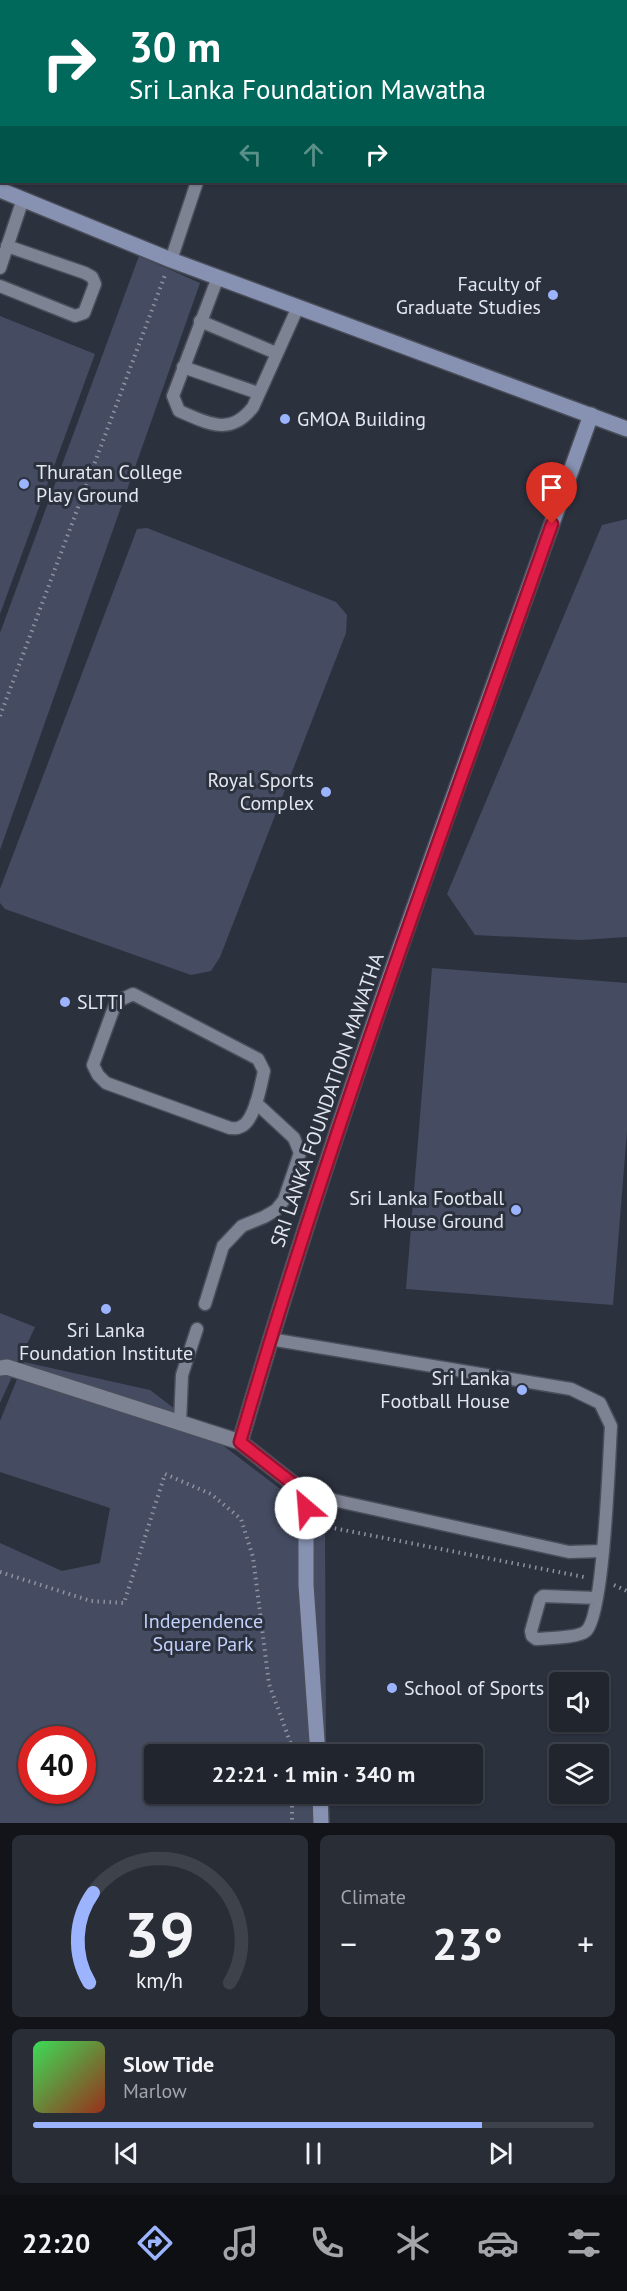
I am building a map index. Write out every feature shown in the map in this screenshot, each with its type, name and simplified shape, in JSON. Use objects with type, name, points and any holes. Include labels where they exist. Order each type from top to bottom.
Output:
[{"type":"street","points":[[0,190],[171,260],[627,429]]},
{"type":"street","name":"SRI LANKA FOUNDATION MAWATHA","points":[[240,1442],[270,1339],[384,994],[591,415]]},
{"type":"street","points":[[0,1368],[7,1367],[240,1442],[306,1494],[306,1585],[317,1744]]},
{"type":"street","points":[[320,1804],[321,1823]]},
{"type":"lane","points":[[171,260],[197,183]]},
{"type":"lane","points":[[0,268],[23,199]]},
{"type":"lane","points":[[0,286],[75,316],[84,314],[95,284],[92,277],[85,273],[7,246]]},
{"type":"lane","points":[[218,277],[173,396],[179,411],[217,427],[236,422],[246,416],[253,407],[298,307]]},
{"type":"lane","points":[[200,321],[276,352]]},
{"type":"lane","points":[[183,367],[258,393]]},
{"type":"lane","points":[[133,994],[258,1059],[264,1071],[256,1103],[247,1122],[241,1127],[230,1128],[106,1083],[98,1075],[93,1065],[116,1002],[133,994]]},
{"type":"lane","points":[[205,1304],[223,1246],[242,1226],[276,1210],[284,1200],[300,1153],[294,1137],[256,1103]]},
{"type":"lane","points":[[180,1423],[182,1375],[197,1329]]},
{"type":"lane","points":[[270,1339],[570,1389],[600,1403],[611,1426],[603,1551],[600,1580],[591,1626],[582,1634],[536,1639],[532,1636],[531,1631],[540,1599],[543,1596],[596,1598]]},
{"type":"lane","points":[[306,1494],[569,1552],[603,1551]]},
{"type":"path","points":[[0,716],[171,260]]},
{"type":"path","points":[[0,1572],[90,1601],[124,1603],[165,1474],[211,1494],[242,1519],[253,1557],[269,1684],[291,1744]]},
{"type":"path","points":[[306,1523],[600,1580]]},
{"type":"path","points":[[292,1804],[292,1823]]},
{"type":"green space","points":[[139,256],[200,283],[0,850],[0,633]]},
{"type":"green space","name":"Thuratan College Play Ground","points":[[0,316],[95,354],[0,614]]},
{"type":"green space","points":[[627,519],[627,937],[581,940],[475,935],[447,894],[602,525]]},
{"type":"green space","points":[[147,528],[336,602],[347,615],[346,633],[220,957],[211,971],[191,975],[5,909],[0,903],[0,889],[137,529]]},
{"type":"green space","name":"Sri Lanka Football House Ground","points":[[432,968],[627,983],[627,1131],[613,1305],[406,1289]]},
{"type":"green space","points":[[0,1313],[35,1327],[0,1403]]},
{"type":"green space","name":"Independence Square Park","points":[[24,1362],[150,1390],[325,1523],[326,1744],[144,1744],[144,1804],[323,1804],[322,1823],[0,1823],[0,1543],[62,1571],[100,1563],[110,1508],[0,1472],[0,1421]]},
{"type":"place","name":"Faculty of Graduate Studies","points":[[553,295]]},
{"type":"place","name":"GMOA Building","points":[[285,419]]},
{"type":"place","name":"Thuratan College Play Ground","points":[[24,484]]},
{"type":"place","name":"Royal Sports Complex","points":[[326,792]]},
{"type":"place","name":"SLTTI","points":[[65,1002]]},
{"type":"place","name":"Sri Lanka Football House Ground","points":[[516,1210]]},
{"type":"place","name":"Sri Lanka Foundation Institute","points":[[106,1309]]},
{"type":"place","name":"Sri Lanka Football House","points":[[522,1390]]},
{"type":"place","name":"School of Sports","points":[[392,1688]]},
{"type":"route","points":[[306,1508],[306,1494],[240,1442],[270,1339],[384,994],[552,524]]}]
